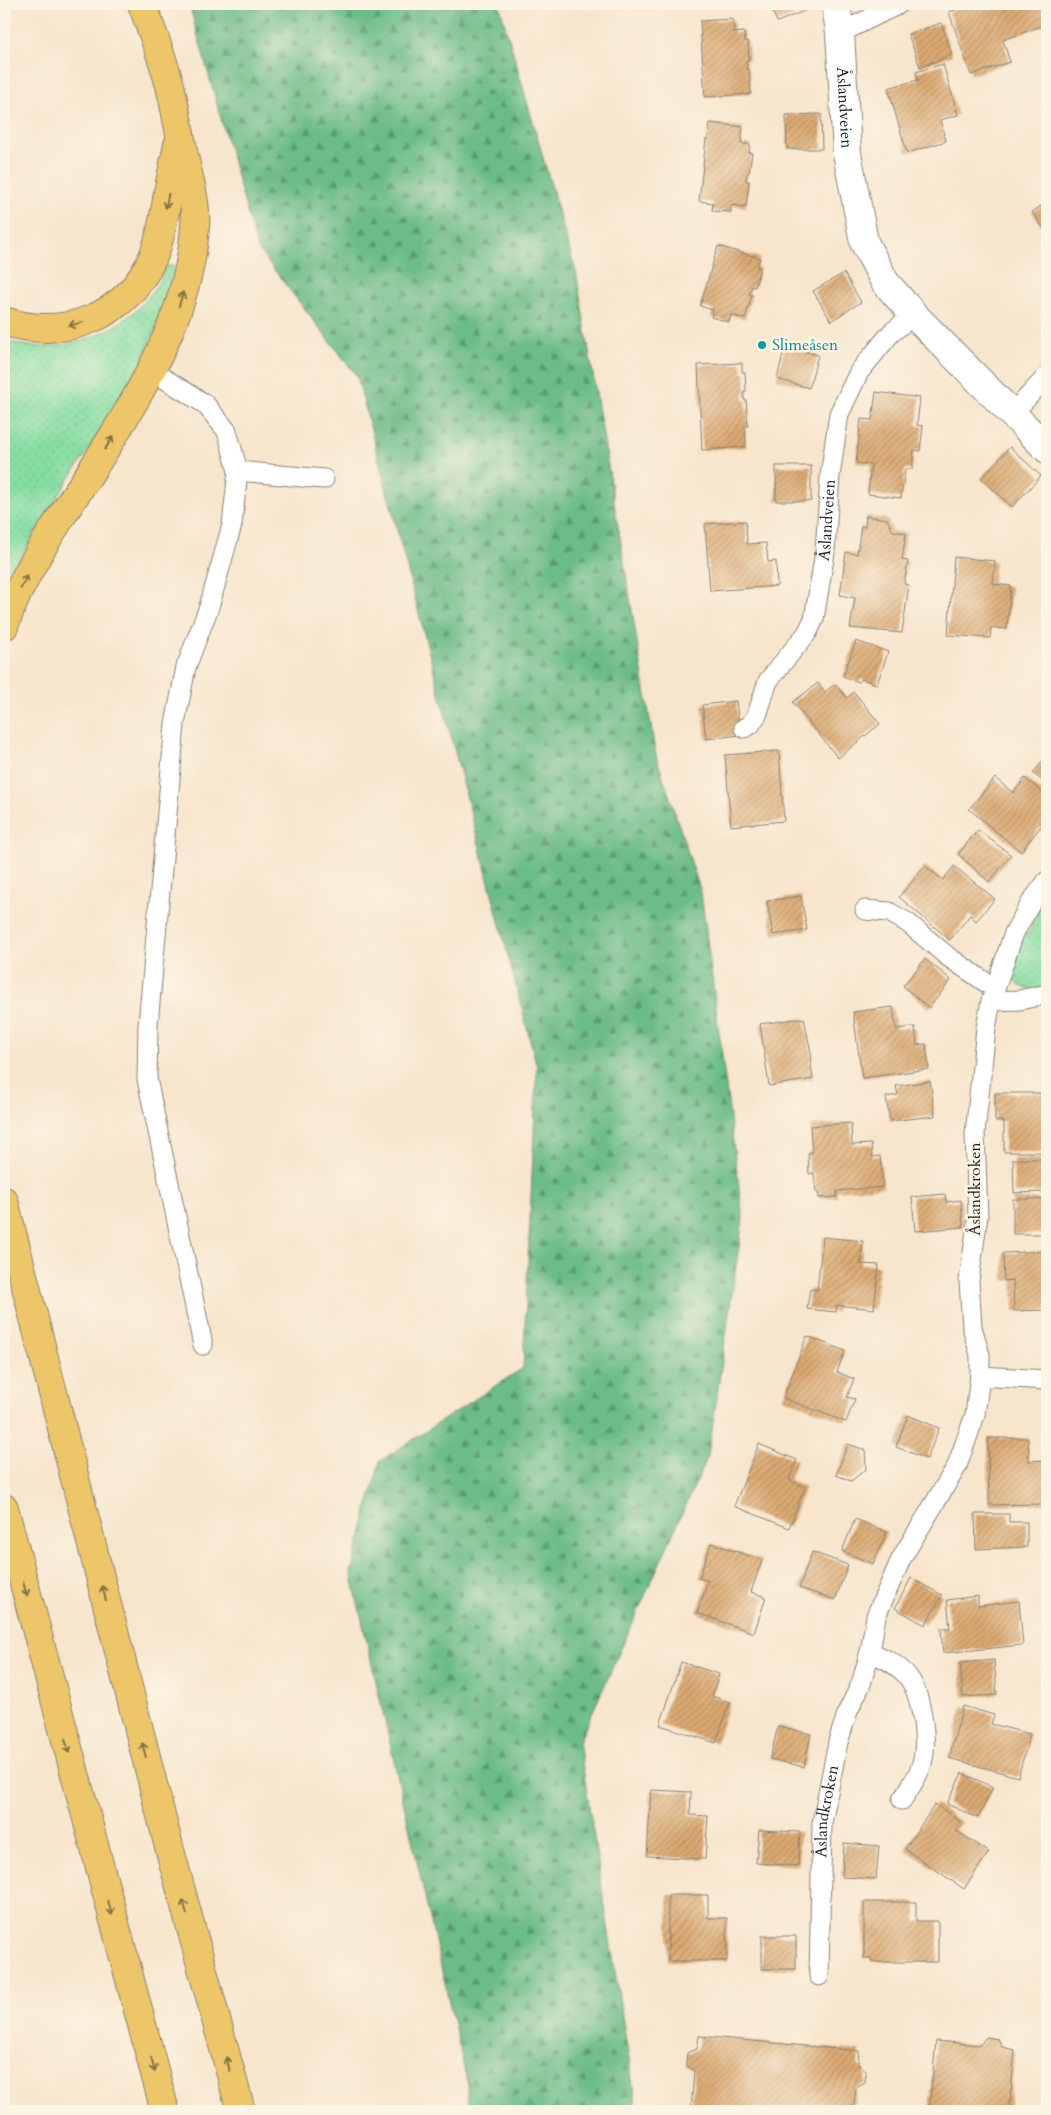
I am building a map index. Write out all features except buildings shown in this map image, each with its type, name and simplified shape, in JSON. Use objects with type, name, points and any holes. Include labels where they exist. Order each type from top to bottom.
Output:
[{"type":"highway","points":[[4,626],[25,580],[45,544],[152,371],[169,335],[181,302],[189,268],[195,227],[195,206],[171,90],[142,4]]},
{"type":"highway","points":[[4,321],[24,327],[46,329],[77,324],[92,319],[108,310],[132,289],[144,273],[158,242],[180,137]]},
{"type":"highway","points":[[4,1201],[168,1843],[241,2111]]},
{"type":"highway","points":[[4,1508],[165,2111]]},
{"type":"street","name":"Åslandveien","points":[[836,4],[840,33],[847,153],[860,230],[864,242],[885,282],[914,315],[1047,449]]},
{"type":"lane","points":[[840,33],[898,4]]},
{"type":"lane","name":"Åslandveien","points":[[744,728],[750,725],[757,715],[768,681],[807,633],[814,619],[825,552],[830,476],[839,414],[858,372],[891,333],[914,315]]},
{"type":"lane","points":[[152,371],[205,404],[227,431],[238,471],[232,526],[209,608],[186,667],[175,724],[148,1025],[147,1079],[203,1345]]},
{"type":"lane","points":[[1013,413],[1047,376]]},
{"type":"lane","points":[[238,471],[324,479]]},
{"type":"lane","name":"Åslandkroken","points":[[819,1976],[819,1889],[822,1823],[825,1800],[838,1742],[848,1711],[861,1684],[870,1652],[876,1616],[901,1559],[957,1466],[975,1415],[980,1376],[980,1355],[972,1327],[970,1281],[978,1216],[975,1134],[982,1052],[992,995],[1014,933],[1032,901],[1047,881]]},
{"type":"lane","points":[[865,910],[889,912],[908,924],[992,995],[1020,1000],[1047,994]]},
{"type":"lane","points":[[980,1376],[1047,1380]]},
{"type":"lane","points":[[870,1652],[896,1666],[908,1677],[919,1702],[925,1742],[922,1764],[902,1800]]},
{"type":"green space","points":[[189,4],[499,4],[576,272],[656,756],[701,892],[743,1219],[708,1456],[579,1742],[637,2111],[468,2111],[468,2085],[351,1572],[380,1461],[523,1368],[537,1067],[357,376],[257,248]]},
{"type":"green space","points":[[166,266],[174,266],[162,310],[145,352],[124,393],[100,433],[25,550],[4,591],[4,341],[30,346],[48,346],[66,344],[100,334],[130,316],[143,304],[156,287]]},
{"type":"green space","points":[[1047,891],[1047,987],[1025,988],[1013,979],[1010,973],[1023,933],[1028,934],[1033,925],[1028,922]]},
{"type":"place","name":"Slimeåsen","points":[[762,345]]}]
